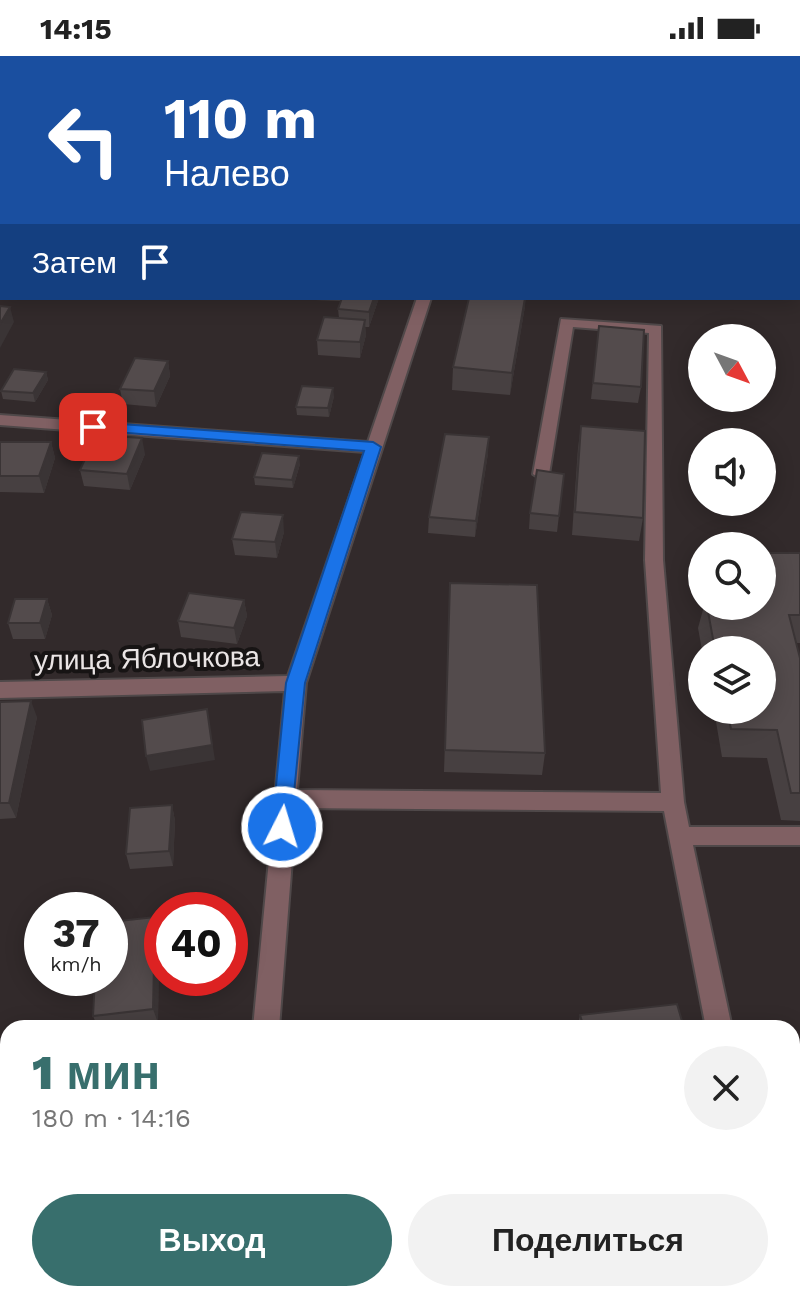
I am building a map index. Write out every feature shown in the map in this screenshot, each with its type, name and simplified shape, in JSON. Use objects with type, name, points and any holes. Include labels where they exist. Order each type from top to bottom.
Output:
[{"type":"street","points":[[267,1020],[296,683],[423,300]]},
{"type":"street","points":[[541,474],[566,322],[656,329],[654,560],[673,802],[717,1020]]},
{"type":"street","points":[[0,420],[373,447]]},
{"type":"street","name":"улица Яблочкова","points":[[0,690],[296,683]]},
{"type":"street","points":[[285,799],[673,802]]},
{"type":"street","points":[[679,836],[800,836]]},
{"type":"building","points":[[341,300],[373,300],[369,312],[338,309]]},
{"type":"building","points":[[469,300],[525,300],[512,373],[453,367]]},
{"type":"building","points":[[0,306],[10,307],[0,324]]},
{"type":"building","points":[[324,317],[365,320],[360,342],[317,340]]},
{"type":"building","points":[[599,326],[644,330],[641,387],[593,383]]},
{"type":"building","points":[[135,358],[168,361],[154,391],[120,389]]},
{"type":"building","points":[[14,369],[46,372],[33,393],[1,391]]},
{"type":"building","points":[[302,386],[333,388],[328,408],[296,407]]},
{"type":"building","points":[[581,426],[645,431],[643,518],[575,512]]},
{"type":"building","points":[[445,434],[489,437],[476,521],[429,517]]},
{"type":"building","points":[[96,435],[142,438],[127,474],[80,470]]},
{"type":"building","points":[[0,442],[51,442],[39,476],[0,476]]},
{"type":"building","points":[[262,453],[299,456],[292,480],[254,477]]},
{"type":"building","points":[[537,470],[564,474],[559,516],[530,513]]},
{"type":"building","points":[[241,512],[283,515],[275,542],[232,539]]},
{"type":"building","points":[[776,553],[800,553],[800,615],[789,615],[800,658],[800,793],[791,793],[777,730],[731,729],[730,724],[776,724],[776,636],[712,636],[710,620],[776,620]]},
{"type":"building","points":[[450,583],[537,585],[545,753],[445,750]]},
{"type":"building","points":[[189,593],[244,600],[234,628],[178,621]]},
{"type":"building","points":[[15,599],[47,599],[40,623],[8,623]]},
{"type":"building","points":[[31,701],[9,803],[0,803],[0,702]]},
{"type":"building","points":[[207,709],[212,745],[146,756],[142,720]]},
{"type":"building","points":[[172,805],[169,851],[126,854],[130,808]]},
{"type":"building","points":[[144,918],[144,996],[153,996],[153,1009],[93,1016],[94,996],[128,996],[128,920]]},
{"type":"building","points":[[677,1004],[682,1020],[582,1020],[580,1015]]},
{"type":"route","points":[[93,427],[373,447],[296,683],[282,827]]}]
